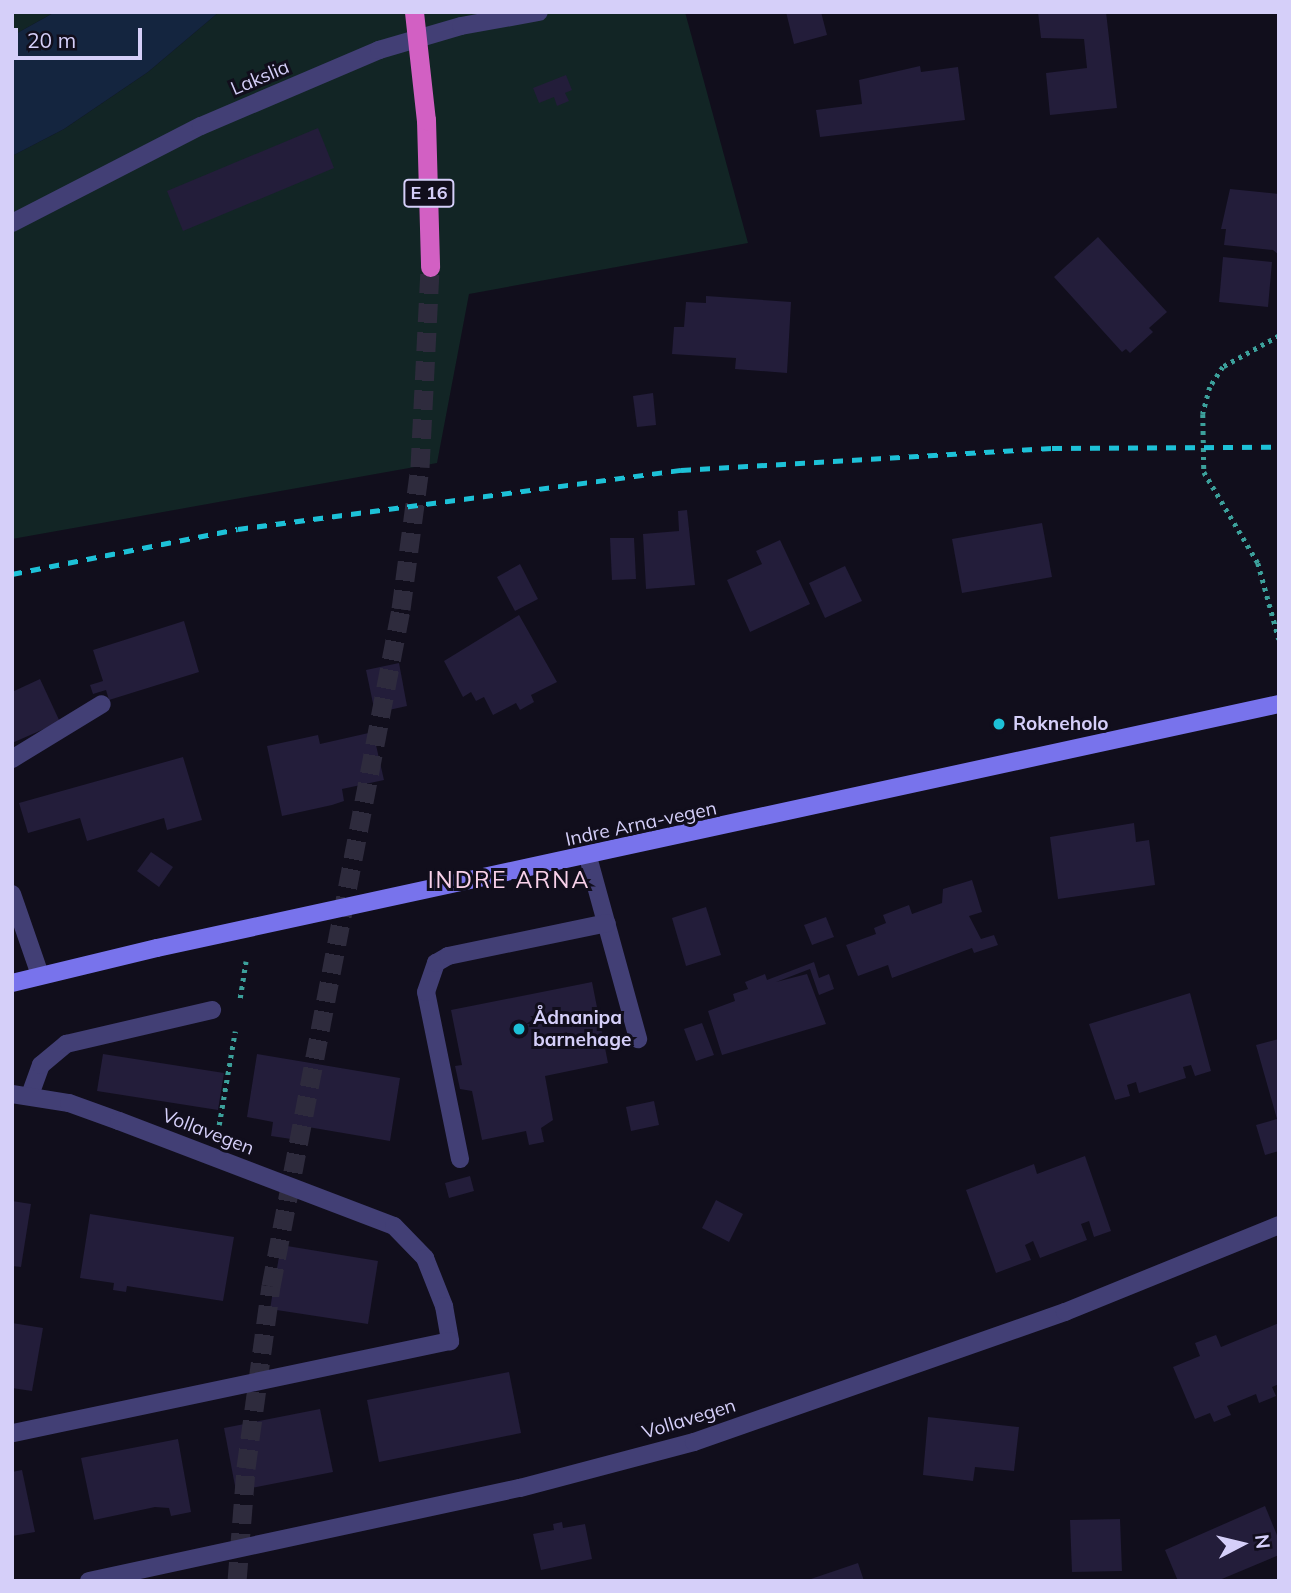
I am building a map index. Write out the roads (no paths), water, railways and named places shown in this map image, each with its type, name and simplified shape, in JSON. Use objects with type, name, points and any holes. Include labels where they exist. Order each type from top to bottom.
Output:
[{"type":"highway","name":"E 16","points":[[414,12],[426,120],[430,267]]},
{"type":"main road","name":"Indre Arna-vegen","points":[[12,984],[40,975],[1279,704]]},
{"type":"street","name":"Lakslia","points":[[12,223],[201,126],[379,50],[461,26],[539,12]]},
{"type":"street","points":[[12,759],[102,704]]},
{"type":"street","points":[[588,857],[638,1039]]},
{"type":"street","points":[[12,894],[40,975]]},
{"type":"street","points":[[460,1159],[426,992],[436,963],[448,956],[607,923]]},
{"type":"street","points":[[21,1095],[41,1065],[66,1044],[212,1010]]},
{"type":"street","name":"Vollavegen","points":[[12,1433],[450,1341],[444,1306],[425,1258],[394,1226],[69,1103],[21,1095]]},
{"type":"street","name":"Vollavegen","points":[[89,1581],[520,1488],[694,1442],[1065,1311],[1279,1225]]},
{"type":"water","points":[[55,12],[219,12],[148,72],[64,129],[12,156],[12,36]]},
{"type":"tunnel","points":[[237,1581],[246,1468],[271,1286],[401,609],[420,467],[430,267]]},
{"type":"railway","points":[[12,574],[238,529],[681,470],[1052,448],[1279,447]]},
{"type":"place","name":"Rokneholo","points":[[999,724]]},
{"type":"place","name":"Ådnanipa barnehage","points":[[519,1029]]},
{"type":"district","name":"INDRE ARNA","points":[[509,880]]}]
